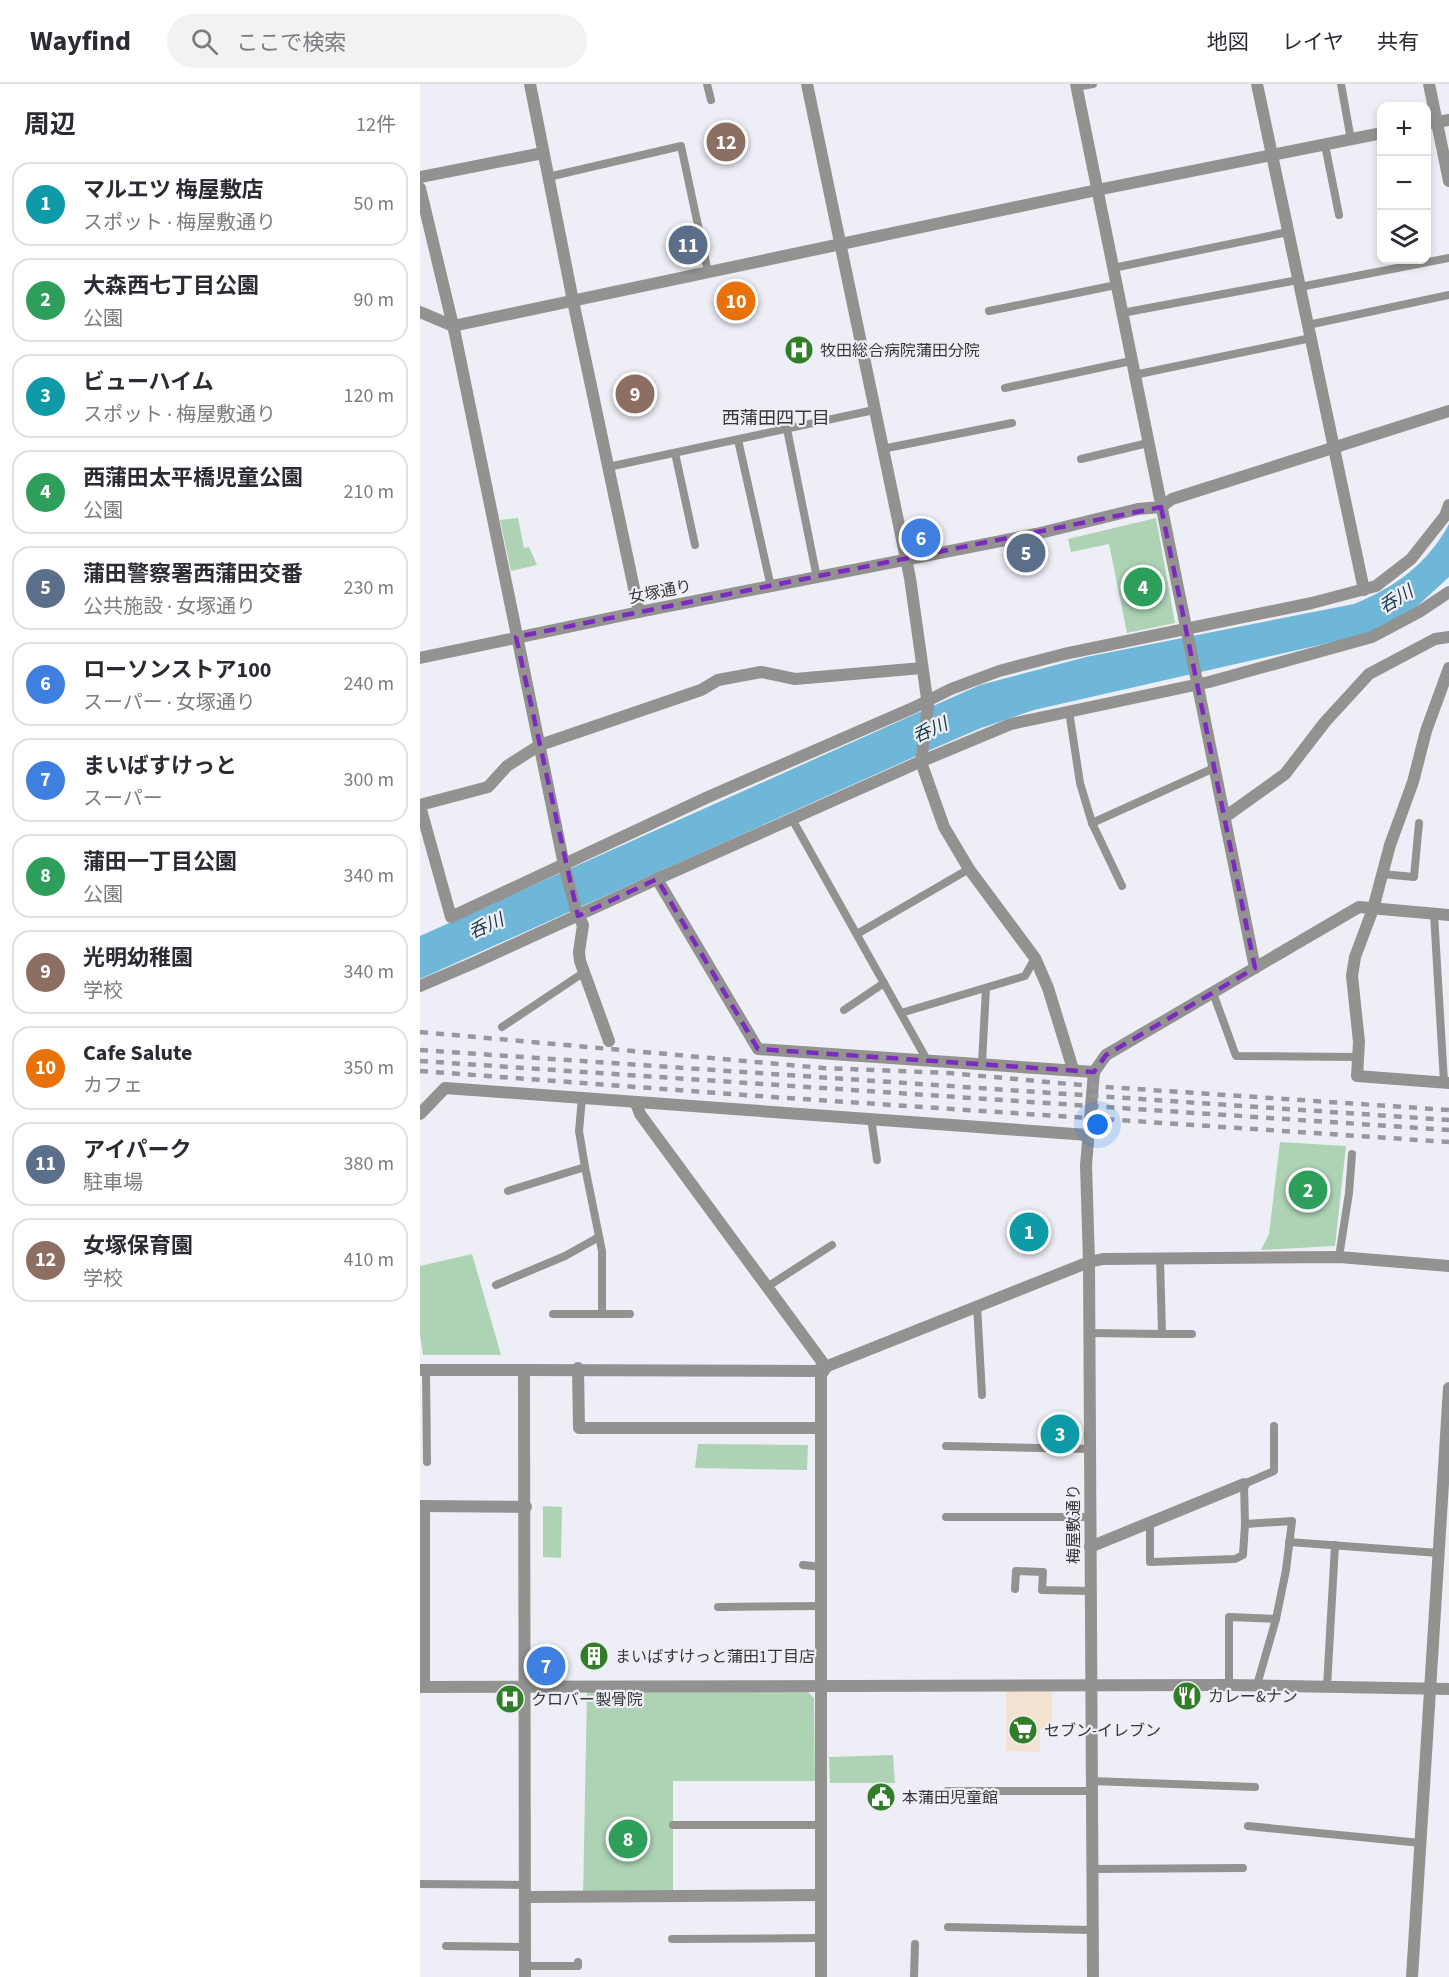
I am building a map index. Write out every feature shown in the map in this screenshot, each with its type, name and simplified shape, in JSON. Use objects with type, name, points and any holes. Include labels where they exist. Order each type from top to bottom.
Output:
[{"type":"street","points":[[530,84],[639,612]]},
{"type":"street","points":[[807,84],[840,245],[866,353],[874,410],[906,560],[927,704],[921,760],[944,827],[969,869],[1035,958],[1048,988],[1073,1069]]},
{"type":"street","points":[[1257,84],[1364,590]]},
{"type":"street","points":[[1429,84],[1449,181]]},
{"type":"street","points":[[1076,86],[1255,968]]},
{"type":"street","points":[[420,312],[453,326],[1097,190],[1377,135]]},
{"type":"street","points":[[420,177],[543,153]]},
{"type":"street","points":[[420,188],[453,326],[485,497],[565,867],[577,914],[583,925],[579,952],[583,973],[609,1041]]},
{"type":"street","name":"女塚通り","points":[[420,658],[639,612],[1036,534],[1138,509],[1161,507],[1172,499],[1449,411]]},
{"type":"street","points":[[922,668],[795,679],[761,672],[718,680],[701,690],[540,745],[507,766],[488,787],[420,805],[451,917],[565,867],[708,797],[927,704],[951,688],[999,671],[1064,654],[1186,633],[1376,586],[1411,559],[1445,516],[1449,505]]},
{"type":"street","points":[[420,986],[921,760],[1011,724],[1372,638],[1449,592]]},
{"type":"street","points":[[1225,817],[1285,774],[1324,722],[1369,674],[1435,639],[1449,637]]},
{"type":"street","points":[[1447,1082],[1357,1076],[1358,1026],[1352,976],[1361,938],[1373,909],[1390,845],[1413,782],[1426,731],[1449,668]]},
{"type":"street","points":[[657,879],[758,1049],[1094,1071],[1106,1056],[1359,907],[1449,915]]},
{"type":"street","name":"梅屋敷通り","points":[[1093,1977],[1089,1334],[1085,1305],[1089,1262],[1086,1165],[1094,1071]]},
{"type":"street","points":[[420,1114],[446,1088],[1088,1135]]},
{"type":"street","points":[[636,1103],[640,1114],[826,1367]]},
{"type":"street","points":[[423,1370],[578,1368],[810,1371],[924,1332],[977,1305],[1089,1262],[1103,1259],[1339,1257],[1449,1266]]},
{"type":"street","points":[[822,1977],[821,1375],[826,1367]]},
{"type":"street","points":[[578,1368],[579,1428],[821,1428]]},
{"type":"street","points":[[524,1370],[526,1507],[522,1802],[525,1971]]},
{"type":"street","points":[[1412,1977],[1439,1553],[1446,1478],[1449,1389]]},
{"type":"street","points":[[1090,1547],[1244,1484]]},
{"type":"street","points":[[526,1507],[422,1506],[422,1687],[1257,1685],[1327,1686],[1361,1691],[1449,1689]]},
{"type":"street","points":[[525,1891],[822,1896]]},
{"type":"lane","points":[[707,84],[711,100]]},
{"type":"lane","points":[[1076,86],[1093,84]]},
{"type":"lane","points":[[1341,84],[1351,140]]},
{"type":"lane","points":[[1325,145],[1339,215]]},
{"type":"lane","points":[[548,177],[681,146],[708,272]]},
{"type":"lane","points":[[1113,268],[1288,232]]},
{"type":"lane","points":[[1122,313],[1449,258]]},
{"type":"lane","points":[[989,311],[1116,285]]},
{"type":"lane","points":[[1308,325],[1449,295]]},
{"type":"lane","points":[[1134,375],[1311,338]]},
{"type":"lane","points":[[1005,388],[1131,361]]},
{"type":"lane","points":[[608,467],[874,410]]},
{"type":"lane","points":[[882,449],[1012,423]]},
{"type":"lane","points":[[787,429],[817,578]]},
{"type":"lane","points":[[738,440],[771,586]]},
{"type":"lane","points":[[1081,459],[1148,443]]},
{"type":"lane","points":[[675,453],[695,545]]},
{"type":"lane","points":[[1069,711],[1080,783],[1092,823],[1122,886]]},
{"type":"lane","points":[[1092,823],[1214,768]]},
{"type":"lane","points":[[792,819],[927,1060]]},
{"type":"lane","points":[[1382,874],[1414,877],[1419,824]]},
{"type":"lane","points":[[857,934],[969,869]]},
{"type":"lane","points":[[1434,914],[1447,1082]]},
{"type":"lane","points":[[901,1013],[1025,976],[1035,958]]},
{"type":"lane","points":[[502,1027],[583,973]]},
{"type":"lane","points":[[843,1010],[884,983]]},
{"type":"lane","points":[[982,1063],[986,988]]},
{"type":"lane","points":[[1213,993],[1236,1056],[1358,1057]]},
{"type":"lane","points":[[582,1098],[579,1131],[602,1251],[602,1314]]},
{"type":"lane","points":[[871,1118],[877,1160]]},
{"type":"lane","points":[[1339,1257],[1349,1193],[1352,1154]]},
{"type":"lane","points":[[508,1191],[585,1167]]},
{"type":"lane","points":[[496,1285],[565,1256],[599,1237]]},
{"type":"lane","points":[[767,1287],[832,1245]]},
{"type":"lane","points":[[1160,1258],[1162,1334]]},
{"type":"lane","points":[[977,1305],[982,1395]]},
{"type":"lane","points":[[554,1314],[630,1314]]},
{"type":"lane","points":[[1089,1334],[1191,1334]]},
{"type":"lane","points":[[423,1370],[427,1461]]},
{"type":"lane","points":[[1150,1523],[1150,1562],[1235,1559],[1244,1555],[1244,1484],[1274,1471],[1275,1426]]},
{"type":"lane","points":[[946,1446],[1089,1449]]},
{"type":"lane","points":[[946,1517],[1090,1517]]},
{"type":"lane","points":[[1245,1524],[1292,1521],[1286,1570],[1276,1619],[1257,1685]]},
{"type":"lane","points":[[1289,1542],[1439,1553]]},
{"type":"lane","points":[[1327,1686],[1335,1545]]},
{"type":"lane","points":[[803,1565],[822,1567]]},
{"type":"lane","points":[[1016,1589],[1016,1571],[1043,1572],[1042,1590],[1090,1591]]},
{"type":"lane","points":[[718,1607],[822,1606]]},
{"type":"lane","points":[[1229,1685],[1229,1617],[1276,1619]]},
{"type":"lane","points":[[947,1791],[1091,1786],[1255,1786]]},
{"type":"lane","points":[[672,1825],[822,1825]]},
{"type":"lane","points":[[1248,1826],[1421,1843]]},
{"type":"lane","points":[[1092,1869],[1243,1868]]},
{"type":"lane","points":[[420,1884],[525,1891]]},
{"type":"lane","points":[[948,1927],[1092,1930]]},
{"type":"lane","points":[[672,1939],[822,1938]]},
{"type":"lane","points":[[914,1977],[915,1944]]},
{"type":"lane","points":[[446,1946],[525,1947]]},
{"type":"lane","points":[[525,1971],[578,1966],[578,1962]]},
{"type":"highlighted area","points":[[1161,507],[1255,968],[1106,1055],[1094,1072],[758,1049],[657,879],[578,916],[516,637]]},
{"type":"shaded area","points":[[1006,1691],[1052,1691],[1052,1729],[1040,1729],[1040,1752],[1006,1751]]},
{"type":"green space","points":[[518,518],[524,548],[529,547],[537,565],[511,571],[500,520]]},
{"type":"green space","points":[[1156,518],[1175,623],[1127,633],[1109,544],[1071,552],[1068,539]]},
{"type":"green space","points":[[1280,1142],[1346,1146],[1335,1246],[1261,1250],[1269,1234]]},
{"type":"green space","points":[[472,1254],[501,1355],[423,1355],[420,1334],[420,1266]]},
{"type":"green space","points":[[698,1444],[808,1445],[807,1470],[695,1468]]},
{"type":"green space","points":[[543,1506],[562,1507],[561,1558],[543,1557]]},
{"type":"green space","points":[[587,1692],[808,1692],[814,1698],[815,1781],[673,1781],[673,1896],[583,1897]]},
{"type":"green space","points":[[893,1755],[895,1783],[830,1783],[829,1757]]},
{"type":"water","name":"呑川","points":[[1449,524],[1449,577],[1414,609],[1368,634],[1034,710],[981,728],[420,979],[420,936],[980,685],[1086,657],[1354,604],[1397,582],[1421,562],[1441,538]]},
{"type":"railway","points":[[420,1032],[823,1068],[949,1073],[1092,1086],[1449,1110]]},
{"type":"railway","points":[[420,1050],[1449,1120]]},
{"type":"railway","points":[[420,1061],[1449,1130]]},
{"type":"railway","points":[[420,1071],[1449,1142]]},
{"type":"place","name":"女塚保育園","points":[[726,142]]},
{"type":"place","name":"アイパーク","points":[[688,245]]},
{"type":"place","name":"Cafe Salute","points":[[736,301]]},
{"type":"place","name":"牧田総合病院蒲田分院","points":[[799,350]]},
{"type":"place","name":"光明幼稚園","points":[[635,394]]},
{"type":"place","name":"ローソンストア100","points":[[921,538]]},
{"type":"place","name":"蒲田警察署西蒲田交番","points":[[1026,553]]},
{"type":"place","name":"西蒲田太平橋児童公園","points":[[1143,587]]},
{"type":"place","name":"大森西七丁目公園","points":[[1308,1190]]},
{"type":"place","name":"マルエツ 梅屋敷店","points":[[1029,1232]]},
{"type":"place","name":"ビューハイム","points":[[1060,1434]]},
{"type":"place","name":"まいばすけっと蒲田1丁目店","points":[[594,1656]]},
{"type":"place","name":"まいばすけっと","points":[[546,1666]]},
{"type":"place","name":"カレー&ナン","points":[[1187,1696]]},
{"type":"place","name":"クロバー製骨院","points":[[510,1699]]},
{"type":"place","name":"セブン-イレブン","points":[[1023,1730]]},
{"type":"place","name":"本蒲田児童館","points":[[881,1797]]},
{"type":"place","name":"蒲田一丁目公園","points":[[628,1839]]},
{"type":"district","name":"西蒲田四丁目","points":[[776,418]]}]
